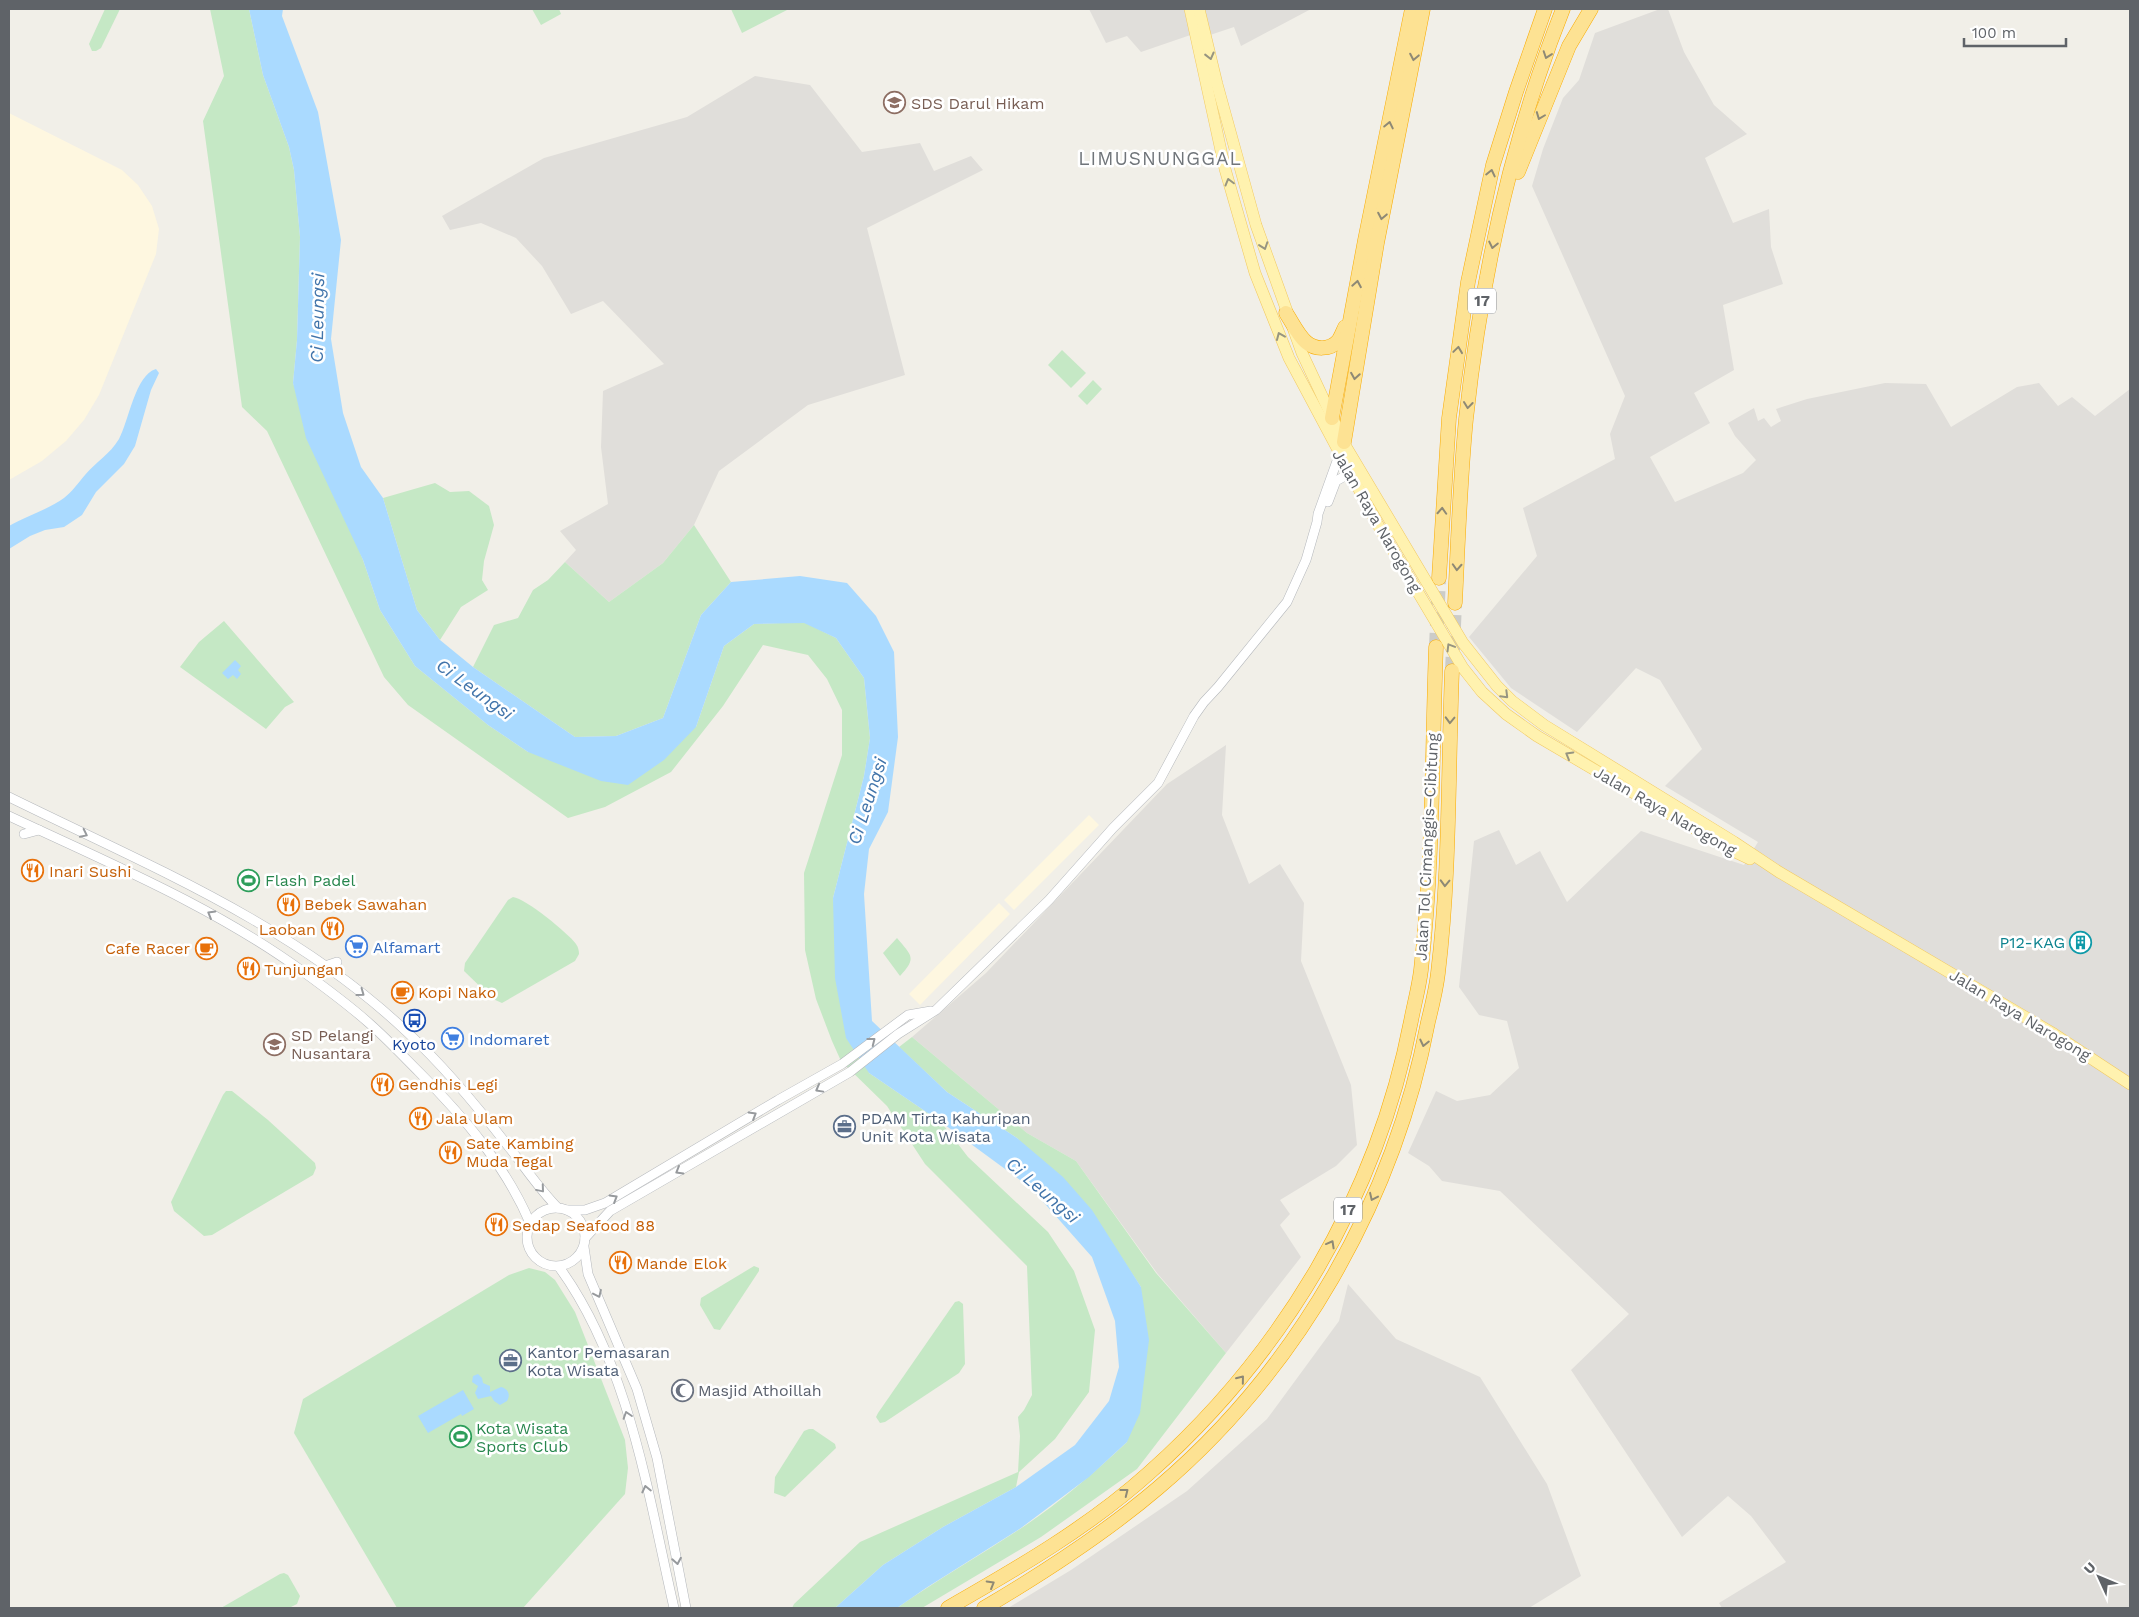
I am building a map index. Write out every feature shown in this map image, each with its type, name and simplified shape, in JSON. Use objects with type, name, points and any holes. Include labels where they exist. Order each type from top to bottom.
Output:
[{"type":"highway","points":[[1327,420],[1351,313],[1412,9]]},
{"type":"highway","points":[[1340,444],[1423,9]]},
{"type":"highway","name":"17","points":[[1439,578],[1449,418],[1468,282],[1494,164],[1516,92],[1545,9]]},
{"type":"highway","name":"17","points":[[1455,604],[1466,419],[1485,285],[1510,169],[1532,97],[1563,9]]},
{"type":"highway","points":[[1497,226],[1569,46],[1591,9]]},
{"type":"highway","points":[[1286,313],[1306,342],[1322,348],[1331,347],[1339,340],[1351,313]]},
{"type":"highway","name":"Jalan Tol Cimanggis–Cibitung","points":[[948,1608],[1007,1574],[1082,1526],[1147,1475],[1192,1433],[1237,1384],[1271,1341],[1307,1287],[1341,1226],[1369,1165],[1394,1094],[1420,973],[1427,895],[1436,647]]},
{"type":"highway","name":"Jalan Tol Cimanggis–Cibitung","points":[[984,1608],[1092,1540],[1159,1487],[1205,1444],[1250,1396],[1285,1351],[1322,1296],[1356,1234],[1385,1171],[1411,1099],[1438,975],[1444,896],[1452,671]]},
{"type":"main road","name":"Jalan Raya Narogong","points":[[1190,9],[1206,88],[1240,223],[1255,272],[1289,358],[1340,444],[1478,665],[1512,701],[1544,725],[1734,842],[1779,872],[2054,1034],[2130,1084]]},
{"type":"main road","name":"Jalan Raya Narogong","points":[[1199,9],[1256,225],[1286,313],[1327,420]]},
{"type":"main road","points":[[1289,358],[1298,386],[1337,461],[1378,525]]},
{"type":"main road","name":"Jalan Raya Narogong","points":[[1340,444],[1378,525],[1463,668],[1482,692],[1506,714],[1537,736],[1731,850],[1779,872]]},
{"type":"street","points":[[936,1010],[908,1015],[842,1064],[605,1203],[586,1210],[563,1209],[542,1211],[530,1223],[526,1239],[534,1258],[546,1265],[559,1267],[574,1260],[584,1243],[610,1211],[850,1072],[898,1034],[936,1010],[1049,900],[1113,828],[1158,783],[1194,716],[1287,602],[1306,560],[1323,499],[1337,461]]},
{"type":"street","points":[[1318,522],[1323,516],[1336,481],[1345,476]]},
{"type":"street","points":[[9,797],[242,912],[325,966],[374,1002],[407,1031],[460,1086],[539,1188],[563,1209],[581,1221],[588,1274],[637,1390],[657,1458],[686,1608]]},
{"type":"street","points":[[60,812],[65,825]]},
{"type":"street","points":[[9,816],[174,894],[233,927],[304,972],[370,1024],[450,1103],[505,1175],[521,1202],[530,1223]]},
{"type":"street","points":[[24,834],[39,830]]},
{"type":"street","points":[[233,927],[242,912]]},
{"type":"street","points":[[325,966],[337,962]]},
{"type":"street","points":[[304,972],[307,985]]},
{"type":"street","points":[[460,1086],[461,1074]]},
{"type":"street","points":[[438,1103],[450,1103]]},
{"type":"street","points":[[559,1267],[577,1291],[592,1318],[617,1383],[633,1434],[674,1608]]},
{"type":"shaded area","points":[[1089,9],[1311,9],[1241,46],[1234,27],[1210,35],[1208,29],[1141,52],[1127,36],[1106,43]]},
{"type":"shaded area","points":[[1660,9],[1668,9],[1684,52],[1714,105],[1747,134],[1705,158],[1733,223],[1769,209],[1771,247],[1783,284],[1723,305],[1734,370],[1694,393],[1710,423],[1650,457],[1675,502],[1743,473],[1756,460],[1735,436],[1728,423],[1754,408],[1758,421],[1764,418],[1771,427],[1781,421],[1776,409],[1807,399],[1885,383],[1926,384],[1951,427],[2017,387],[2039,383],[2058,406],[2072,397],[2095,416],[2130,389],[2130,1608],[1722,1608],[1719,1603],[1786,1562],[1751,1516],[1728,1496],[1682,1537],[1571,1370],[1629,1314],[1500,1191],[1442,1181],[1429,1166],[1408,1153],[1436,1091],[1457,1101],[1490,1095],[1519,1068],[1507,1021],[1479,1015],[1459,987],[1474,841],[1499,830],[1516,865],[1540,851],[1567,902],[1641,831],[1744,865],[1758,842],[1665,786],[1702,749],[1660,680],[1636,668],[1577,732],[1511,688],[1469,637],[1537,556],[1523,508],[1615,459],[1610,434],[1625,396],[1532,186],[1543,149],[1563,98],[1579,80],[1595,33]]},
{"type":"shaded area","points":[[755,76],[810,85],[862,152],[920,143],[934,171],[971,156],[983,170],[867,228],[905,375],[808,405],[719,471],[694,525],[663,563],[609,602],[565,562],[576,550],[560,531],[608,504],[601,447],[603,391],[664,364],[603,301],[571,314],[542,266],[516,238],[481,223],[450,230],[442,216],[544,158],[687,117]]},
{"type":"shaded area","points":[[9,113],[122,170],[138,185],[152,206],[159,229],[156,254],[99,395],[84,420],[66,441],[42,461],[9,480]]},
{"type":"shaded area","points":[[1226,745],[1222,815],[1249,884],[1280,864],[1304,903],[1301,961],[1351,1085],[1357,1145],[1336,1166],[1280,1200],[1290,1214],[1280,1225],[1301,1257],[1226,1353],[1157,1273],[1076,1161],[1027,1133],[912,1037],[986,973],[1167,784]]},
{"type":"shaded area","points":[[1089,815],[1099,825],[1014,910],[1004,900]]},
{"type":"shaded area","points":[[999,903],[1010,914],[920,1005],[909,994]]},
{"type":"shaded area","points":[[1348,1284],[1396,1339],[1480,1377],[1547,1484],[1581,1576],[1529,1608],[1008,1608],[1071,1570],[1187,1491],[1267,1419],[1339,1321]]},
{"type":"green space","points":[[105,9],[120,9],[101,48],[92,51],[89,44]]},
{"type":"green space","points":[[210,9],[249,9],[263,75],[289,147],[294,170],[300,237],[297,340],[293,383],[363,560],[380,610],[415,666],[488,725],[528,752],[696,727],[724,646],[754,624],[804,622],[836,638],[864,678],[870,738],[864,776],[833,898],[869,1073],[941,1122],[968,1157],[1048,1232],[1074,1271],[1095,1330],[1089,1392],[1055,1439],[1019,1472],[1016,1487],[943,1527],[883,1565],[835,1608],[792,1608],[860,1542],[1018,1472],[1020,1436],[1018,1417],[1032,1395],[1027,1266],[925,1164],[887,1106],[841,1061],[816,999],[805,950],[804,873],[842,755],[842,710],[827,679],[808,655],[763,645],[723,706],[671,772],[605,807],[568,818],[408,705],[384,677],[267,431],[242,407],[203,121],[224,76]]},
{"type":"green space","points":[[532,9],[559,9],[561,14],[541,25]]},
{"type":"green space","points":[[731,9],[789,9],[742,33]]},
{"type":"green space","points":[[1062,350],[1086,373],[1071,388],[1048,365]]},
{"type":"green space","points":[[1093,380],[1102,389],[1087,405],[1078,396]]},
{"type":"green space","points":[[435,483],[450,492],[469,491],[489,506],[494,525],[484,561],[482,580],[488,590],[461,607],[440,640],[417,610],[383,498]]},
{"type":"green space","points":[[694,525],[731,582],[701,615],[663,718],[616,736],[575,737],[473,667],[494,625],[518,618],[533,590],[548,580],[565,562],[609,602],[663,563]]},
{"type":"green space","points":[[224,621],[294,702],[285,707],[266,729],[180,667],[199,642]]},
{"type":"green space","points":[[513,897],[527,904],[556,924],[576,944],[579,954],[575,961],[502,1003],[493,999],[464,971],[465,963],[508,900]]},
{"type":"green space","points":[[897,938],[911,957],[909,965],[900,976],[883,953]]},
{"type":"green space","points":[[912,1037],[1027,1133],[1076,1161],[1156,1273],[1226,1353],[1137,1469],[1041,1537],[922,1608],[897,1608],[1005,1539],[1048,1509],[1127,1442],[1141,1287],[1121,1257],[1017,1138],[947,1092],[899,1047]]},
{"type":"green space","points":[[226,1091],[232,1091],[268,1120],[315,1163],[316,1168],[313,1175],[212,1235],[204,1236],[174,1211],[171,1202]]},
{"type":"green space","points":[[754,1266],[759,1268],[759,1271],[720,1330],[714,1329],[700,1305],[701,1298]]},
{"type":"green space","name":"Kota Wisata Sports Club","points":[[529,1268],[545,1272],[555,1280],[575,1312],[625,1440],[628,1468],[625,1494],[523,1608],[397,1608],[294,1433],[303,1399],[509,1275]]},
{"type":"green space","points":[[959,1301],[963,1304],[965,1364],[959,1373],[885,1422],[880,1423],[876,1417],[878,1413],[955,1302]]},
{"type":"green space","points":[[813,1429],[835,1444],[836,1448],[785,1497],[774,1493],[775,1477],[804,1431]]},
{"type":"green space","points":[[280,1574],[288,1575],[300,1596],[297,1604],[289,1608],[221,1608]]},
{"type":"water","name":"Ci Leungsi","points":[[249,9],[283,9],[282,16],[318,112],[341,240],[331,339],[343,413],[361,467],[383,498],[417,610],[440,640],[473,667],[575,737],[616,736],[663,718],[701,615],[731,582],[800,576],[847,583],[876,616],[894,652],[898,737],[888,812],[869,849],[864,894],[872,1021],[947,1092],[1017,1138],[1063,1177],[1092,1210],[1141,1287],[1149,1340],[1140,1413],[1127,1442],[1089,1477],[1021,1528],[897,1608],[835,1608],[883,1565],[943,1527],[1016,1487],[1075,1445],[1109,1401],[1119,1367],[1115,1321],[1092,1257],[1031,1188],[941,1122],[869,1073],[846,1038],[835,978],[833,898],[864,776],[870,738],[864,678],[836,638],[804,623],[754,624],[724,646],[696,727],[664,760],[628,785],[601,781],[528,752],[488,725],[415,666],[380,610],[363,560],[306,438],[293,383],[297,340],[300,237],[294,170],[289,147],[263,75]]},
{"type":"water","points":[[156,369],[159,373],[151,390],[135,446],[124,464],[96,492],[82,515],[64,527],[45,530],[30,536],[9,549],[9,526],[64,498],[89,470],[107,454],[123,431],[133,400],[143,380]]},
{"type":"water","points":[[235,660],[241,666],[238,670],[241,674],[237,679],[233,675],[228,679],[222,673]]},
{"type":"water","points":[[478,1374],[482,1378],[483,1383],[490,1386],[490,1392],[501,1387],[507,1390],[509,1396],[507,1401],[500,1405],[491,1396],[478,1399],[475,1393],[478,1386],[472,1382],[473,1376]]},
{"type":"water","points":[[463,1390],[474,1409],[462,1416],[461,1414],[428,1433],[418,1416]]},
{"type":"tunnel","points":[[1436,647],[1439,578]]},
{"type":"tunnel","points":[[1452,671],[1455,603]]},
{"type":"place","name":"SDS Darul Hikam","points":[[895,103]]},
{"type":"place","name":"Inari Sushi","points":[[33,871]]},
{"type":"place","name":"Flash Padel","points":[[249,880]]},
{"type":"place","name":"Bebek Sawahan","points":[[288,904]]},
{"type":"place","name":"Laoban","points":[[332,929]]},
{"type":"place","name":"P12-KAG","points":[[2081,942]]},
{"type":"place","name":"Alfamart","points":[[357,947]]},
{"type":"place","name":"Cafe Racer","points":[[206,948]]},
{"type":"place","name":"Tunjungan","points":[[248,969]]},
{"type":"place","name":"Kopi Nako","points":[[402,992]]},
{"type":"place","name":"Kyoto","points":[[414,1020]]},
{"type":"place","name":"Indomaret","points":[[453,1039]]},
{"type":"place","name":"SD Pelangi Nusantara","points":[[275,1044]]},
{"type":"place","name":"Gendhis Legi","points":[[382,1084]]},
{"type":"place","name":"Jala Ulam","points":[[420,1118]]},
{"type":"place","name":"PDAM Tirta Kahuripan Unit Kota Wisata","points":[[845,1127]]},
{"type":"place","name":"Sate Kambing Muda Tegal","points":[[450,1152]]},
{"type":"place","name":"Sedap Seafood 88","points":[[496,1225]]},
{"type":"place","name":"Mande Elok","points":[[620,1263]]},
{"type":"place","name":"Kantor Pemasaran Kota Wisata","points":[[511,1361]]},
{"type":"place","name":"Masjid Athoillah","points":[[682,1390]]},
{"type":"place","name":"Kota Wisata Sports Club","points":[[460,1437]]},
{"type":"district","name":"LIMUSNUNGGAL","points":[[1160,158]]}]
